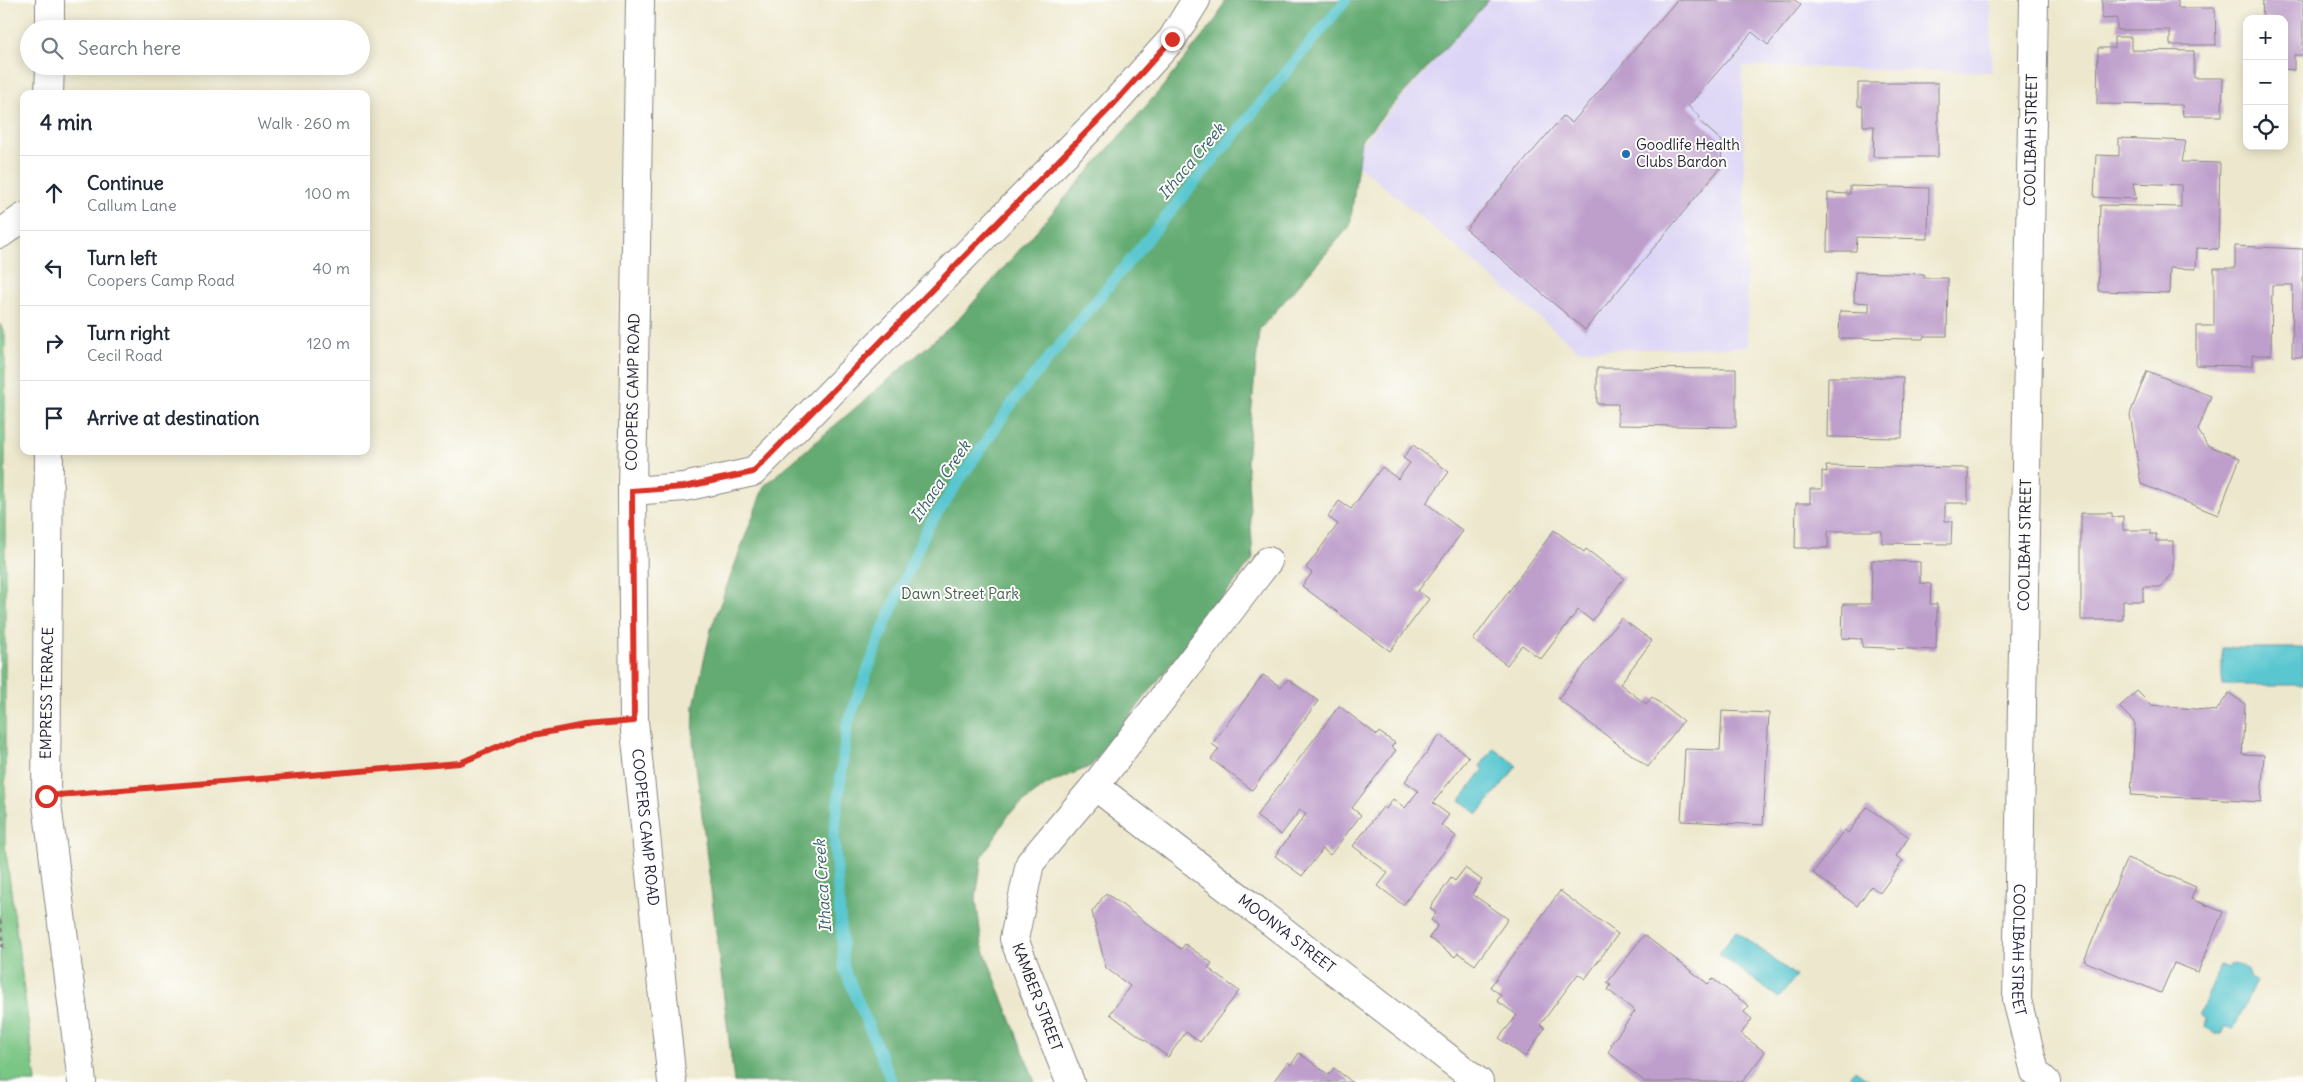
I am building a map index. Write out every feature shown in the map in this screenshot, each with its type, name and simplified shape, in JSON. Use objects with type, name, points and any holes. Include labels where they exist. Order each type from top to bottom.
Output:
[{"type":"street","points":[[50,0],[50,20]]},
{"type":"street","name":"COOPERS CAMP ROAD","points":[[640,0],[632,491],[634,721],[672,1082]]},
{"type":"street","points":[[632,491],[684,487],[753,472],[1110,108],[1172,39],[1196,0]]},
{"type":"street","name":"COOLIBAH STREET","points":[[2034,0],[2017,1000],[2035,1072],[2046,1082]]},
{"type":"street","points":[[50,75],[50,90]]},
{"type":"street","points":[[0,234],[20,219]]},
{"type":"street","name":"EMPRESS TERRACE","points":[[49,455],[46,796],[82,1082]]},
{"type":"street","name":"KAMBER STREET","points":[[1070,1082],[1014,939],[1030,863],[1095,786],[1268,561]]},
{"type":"street","name":"MOONYA STREET","points":[[1095,786],[1479,1082]]},
{"type":"path","points":[[46,796],[460,763],[518,738],[584,725],[634,721]]},
{"type":"path","points":[[0,920],[4,945],[0,950]]},
{"type":"shaded area","points":[[1489,0],[1990,0],[1992,72],[1742,66],[1748,347],[1578,350],[1349,157]]},
{"type":"green space","name":"Dawn Street Park","points":[[1226,0],[1489,0],[1361,140],[1350,226],[1259,330],[1247,461],[1253,559],[1091,766],[1046,785],[1010,813],[982,857],[976,899],[982,945],[1035,1082],[734,1082],[693,740],[694,706],[711,629],[764,486],[957,321],[1160,90],[1217,18]]},
{"type":"green space","points":[[0,324],[5,334],[5,845],[36,1082],[0,1082]]},
{"type":"water","points":[[2222,648],[2303,648],[2303,685],[2222,685]]},
{"type":"water","points":[[1494,748],[1517,766],[1478,814],[1460,800],[1484,769],[1480,766]]},
{"type":"water","points":[[1736,931],[1796,976],[1779,998],[1719,954]]},
{"type":"water","points":[[2237,964],[2246,968],[2249,978],[2256,981],[2233,1030],[2226,1026],[2222,1034],[2215,1034],[2205,1026],[2207,1018],[2200,1014],[2220,966],[2227,969],[2230,965]]},
{"type":"water","points":[[1855,1070],[1869,1080],[1867,1082],[1845,1082]]},
{"type":"building","name":"Goodlife Health Clubs Bardon","points":[[1677,0],[1795,0],[1801,5],[1768,45],[1752,32],[1688,106],[1700,117],[1698,120],[1722,141],[1721,167],[1585,330],[1466,229],[1563,116],[1572,123]]},
{"type":"building","points":[[2102,0],[2178,0],[2178,8],[2215,8],[2216,45],[2170,45],[2170,30],[2117,30],[2117,18],[2102,19]]},
{"type":"building","points":[[2263,0],[2303,0],[2303,55],[2294,55],[2294,70],[2288,69],[2288,15],[2262,15]]},
{"type":"building","points":[[2114,37],[2131,37],[2131,50],[2194,51],[2194,78],[2223,78],[2222,116],[2183,116],[2182,105],[2097,104],[2098,48],[2114,48]]},
{"type":"building","points":[[1858,83],[1938,83],[1938,157],[1873,157],[1874,126],[1863,126],[1863,106],[1858,106]]},
{"type":"building","points":[[2119,138],[2186,141],[2182,162],[2220,163],[2218,249],[2197,248],[2196,269],[2170,268],[2169,293],[2098,291],[2100,205],[2181,207],[2181,185],[2133,183],[2136,199],[2094,197],[2096,155],[2119,156]]},
{"type":"building","points":[[1850,186],[1929,188],[1928,239],[1857,237],[1856,251],[1827,251],[1828,193],[1850,194]]},
{"type":"building","points":[[2235,246],[2303,249],[2303,357],[2292,357],[2293,285],[2272,285],[2271,355],[2252,355],[2252,366],[2196,365],[2196,326],[2214,326],[2214,268],[2235,268]]},
{"type":"building","points":[[1855,272],[1924,274],[1924,278],[1948,278],[1947,336],[1924,336],[1923,339],[1839,338],[1840,311],[1869,312],[1869,303],[1854,302]]},
{"type":"building","points":[[1597,368],[1736,369],[1736,427],[1618,425],[1618,404],[1597,404]]},
{"type":"building","points":[[2147,371],[2211,396],[2198,430],[2207,445],[2240,458],[2218,515],[2141,484],[2130,414]]},
{"type":"building","points":[[1828,377],[1903,377],[1902,438],[1827,437]]},
{"type":"building","points":[[1413,445],[1449,472],[1426,503],[1463,531],[1418,591],[1429,599],[1390,651],[1302,586],[1312,573],[1306,568],[1338,524],[1328,517],[1339,501],[1351,509],[1382,467],[1398,479],[1410,463],[1403,458]]},
{"type":"building","points":[[1826,466],[1968,468],[1968,503],[1945,503],[1945,521],[1952,521],[1951,544],[1882,543],[1882,531],[1828,531],[1828,548],[1795,548],[1796,503],[1810,503],[1810,489],[1822,489],[1822,471],[1827,472]]},
{"type":"building","points":[[2081,513],[2112,513],[2112,517],[2123,516],[2123,530],[2150,530],[2150,534],[2156,534],[2156,541],[2173,541],[2173,572],[2160,587],[2143,587],[2143,601],[2123,601],[2123,620],[2081,620]]},
{"type":"building","points":[[1554,530],[1584,552],[1586,549],[1624,578],[1592,621],[1578,610],[1541,659],[1522,645],[1507,665],[1473,640]]},
{"type":"building","points":[[1872,560],[1920,562],[1920,583],[1931,584],[1930,604],[1937,604],[1936,650],[1862,647],[1862,639],[1842,638],[1843,604],[1871,604]]},
{"type":"building","points":[[1621,618],[1652,641],[1620,684],[1646,704],[1652,697],[1683,721],[1648,767],[1558,699]]},
{"type":"building","points":[[1263,675],[1281,687],[1288,679],[1318,701],[1252,790],[1211,759],[1219,749],[1212,744]]},
{"type":"building","points":[[2137,691],[2151,705],[2216,711],[2229,693],[2245,704],[2242,754],[2264,755],[2261,802],[2131,795],[2135,723],[2119,707]]},
{"type":"building","points":[[1339,706],[1377,735],[1379,732],[1395,743],[1391,747],[1396,750],[1352,808],[1361,815],[1330,855],[1323,849],[1302,876],[1275,856],[1306,814],[1300,810],[1281,835],[1256,816]]},
{"type":"building","points":[[1722,711],[1769,713],[1763,825],[1681,821],[1685,749],[1720,750]]},
{"type":"building","points":[[1440,735],[1469,757],[1433,803],[1449,815],[1441,825],[1456,836],[1403,905],[1378,886],[1388,873],[1353,846],[1383,807],[1386,809],[1393,799],[1405,808],[1418,791],[1405,781]]},
{"type":"building","points":[[1867,807],[1909,837],[1896,856],[1903,861],[1880,893],[1871,886],[1857,906],[1813,873],[1844,830],[1848,833]]},
{"type":"building","points":[[2127,858],[2196,887],[2191,899],[2223,912],[2198,972],[2174,963],[2161,993],[2084,961]]},
{"type":"building","points":[[1465,868],[1482,880],[1472,894],[1508,919],[1475,965],[1458,953],[1455,957],[1429,938],[1438,925],[1431,920],[1436,913],[1430,908],[1451,878],[1455,881]]},
{"type":"building","points":[[1560,891],[1618,934],[1585,979],[1578,974],[1540,1025],[1545,1028],[1525,1057],[1499,1038],[1517,1015],[1497,1001],[1501,995],[1490,987]]},
{"type":"building","points":[[1106,893],[1181,949],[1185,944],[1212,963],[1208,968],[1239,991],[1200,1042],[1186,1032],[1168,1057],[1110,1014],[1130,986],[1106,968],[1092,912]]},
{"type":"building","points":[[1644,935],[1708,984],[1713,979],[1749,1006],[1744,1012],[1752,1019],[1741,1034],[1765,1052],[1742,1082],[1645,1082],[1608,1052],[1612,1046],[1611,1044],[1635,1011],[1608,990],[1611,985],[1607,983]]},
{"type":"building","points":[[1299,1053],[1329,1075],[1334,1068],[1352,1082],[1273,1082],[1288,1062],[1291,1065]]},
{"type":"waterway","name":"Ithaca Creek","points":[[892,1082],[844,968],[834,836],[847,725],[884,627],[927,528],[1015,399],[1346,0]]},
{"type":"place","name":"Goodlife Health Clubs Bardon","points":[[1626,154]]},
{"type":"route","points":[[46,796],[460,763],[518,738],[584,725],[634,721],[632,491],[684,487],[753,472],[1110,108],[1147,64],[1172,39]]}]
